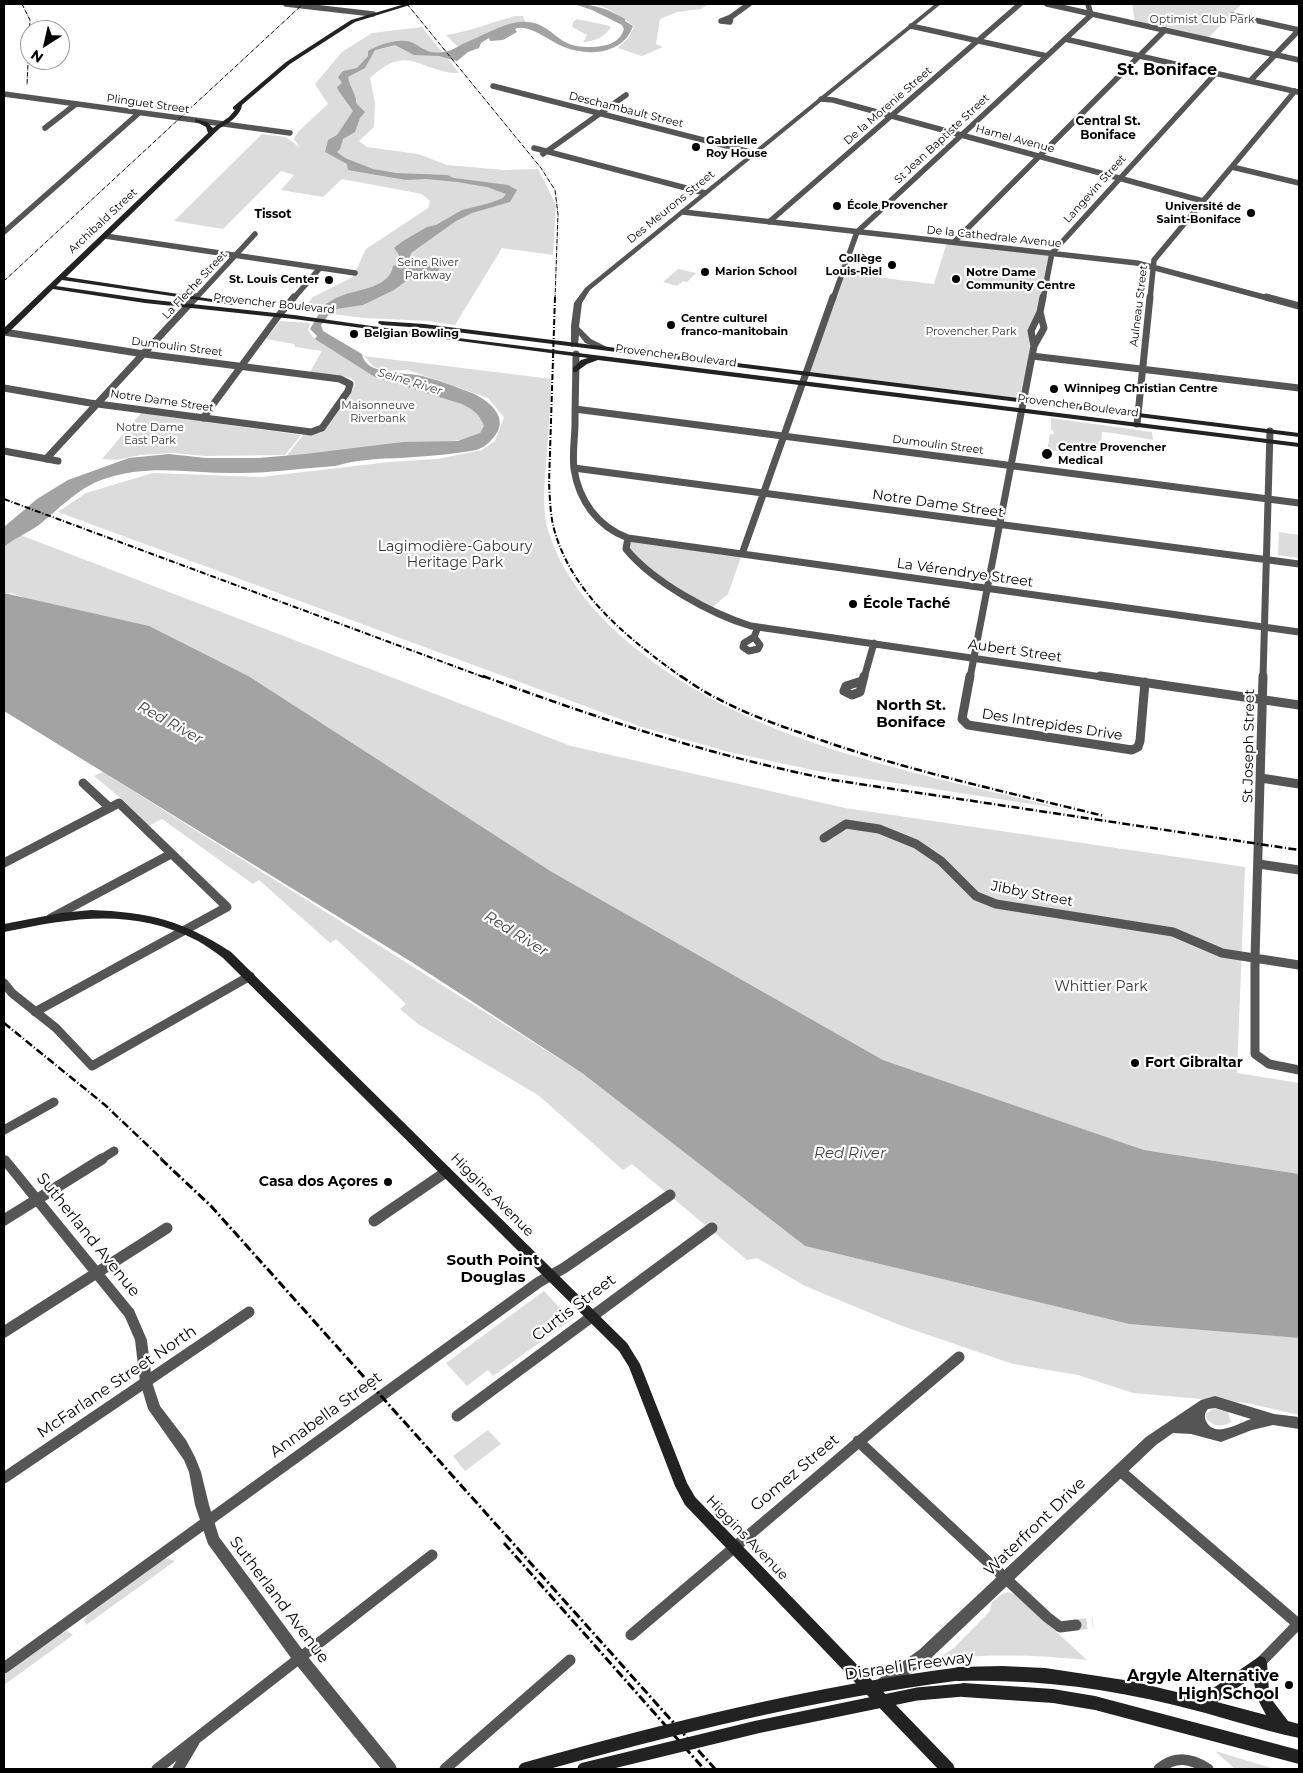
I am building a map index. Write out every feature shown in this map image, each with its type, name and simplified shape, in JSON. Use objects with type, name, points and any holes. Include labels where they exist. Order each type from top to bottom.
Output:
[{"type":"main road","name":"Archibald Street","points":[[4,332],[220,125],[239,110],[240,106],[288,63],[353,21],[410,4]]},
{"type":"main road","points":[[197,120],[208,125],[211,128],[211,134]]},
{"type":"main road","points":[[74,264],[72,274],[87,282]]},
{"type":"main road","name":"Provencher Boulevard","points":[[60,278],[281,314],[381,326],[600,358],[1299,445]]},
{"type":"main road","name":"Provencher Boulevard","points":[[51,287],[188,306],[281,314]]},
{"type":"main road","points":[[32,304],[53,294],[77,291]]},
{"type":"main road","name":"Provencher Boulevard","points":[[381,326],[424,326],[1023,399],[1299,435]]},
{"type":"main road","name":"Des Meurons Street","points":[[574,345],[576,354]]},
{"type":"main road","points":[[576,370],[584,362],[600,358]]},
{"type":"main road","name":"Higgins Avenue","points":[[4,928],[50,918],[94,913],[122,914],[158,921],[185,930],[217,947],[250,976],[592,1315],[632,1358],[690,1502],[948,1769]]},
{"type":"main road","points":[[1183,1700],[1214,1696],[1260,1663]]},
{"type":"main road","points":[[1260,1663],[1261,1693],[1272,1713],[1284,1727]]},
{"type":"main road","name":"Disraeli Freeway","points":[[525,1769],[596,1749],[751,1712],[907,1680],[958,1674],[1008,1672],[1066,1676],[1114,1684],[1299,1731]]},
{"type":"main road","name":"Disraeli Freeway","points":[[584,1769],[757,1727],[917,1694],[963,1690],[1053,1696],[1094,1703],[1299,1757]]},
{"type":"street","points":[[286,4],[373,14]]},
{"type":"street","points":[[731,17],[749,4]]},
{"type":"street","name":"Des Meurons Street","points":[[574,345],[578,303],[587,289],[938,4]]},
{"type":"street","name":"De la Morenie Street","points":[[768,222],[1020,4]]},
{"type":"street","points":[[1047,4],[1299,60]]},
{"type":"street","points":[[1088,4],[1091,13]]},
{"type":"street","name":"St Jean Baptiste Street","points":[[783,436],[857,232],[1091,13]]},
{"type":"street","points":[[1232,15],[1299,30]]},
{"type":"street","points":[[911,26],[1047,56]]},
{"type":"street","points":[[954,242],[1166,30]]},
{"type":"street","points":[[1250,81],[1299,30]]},
{"type":"street","points":[[1065,39],[1297,92]]},
{"type":"street","name":"Langevin Street","points":[[1052,253],[1216,73]]},
{"type":"street","name":"Deschambault Street","points":[[493,86],[754,153]]},
{"type":"street","name":"Aulneau Street","points":[[1137,424],[1154,260],[1297,92]]},
{"type":"street","name":"Plinguet Street","points":[[4,94],[197,120],[220,125],[290,133]]},
{"type":"street","points":[[544,153],[626,95]]},
{"type":"street","name":"Hamel Avenue","points":[[821,99],[833,100],[1203,202]]},
{"type":"street","points":[[45,128],[76,104]]},
{"type":"street","points":[[4,232],[139,112]]},
{"type":"street","points":[[534,148],[544,153],[705,193]]},
{"type":"street","points":[[1232,167],[1299,183]]},
{"type":"street","name":"De la Cathedrale Avenue","points":[[683,212],[1137,263],[1299,306]]},
{"type":"street","name":"La Fleche Street","points":[[46,459],[255,234]]},
{"type":"street","points":[[105,236],[355,273]]},
{"type":"street","points":[[973,658],[1034,346],[1031,331],[1040,312],[1052,253]]},
{"type":"street","points":[[203,418],[281,314],[320,268]]},
{"type":"street","points":[[1034,346],[1044,328],[1040,312]]},
{"type":"street","points":[[575,326],[588,341],[605,348]]},
{"type":"street","name":"Dumoulin Street","points":[[4,332],[144,354],[340,379],[348,382],[350,386],[348,391],[322,428],[317,431]]},
{"type":"street","name":"La Vérendrye Street","points":[[576,354],[574,468],[581,492],[594,514],[605,527],[628,538],[1299,632]]},
{"type":"street","points":[[1032,356],[1299,388]]},
{"type":"street","name":"Notre Dame Street","points":[[4,388],[98,404],[308,432],[317,431]]},
{"type":"street","name":"Dumoulin Street","points":[[574,409],[1299,502]]},
{"type":"street","name":"St Joseph Street","points":[[1270,431],[1255,958],[1255,1054],[1259,1060],[1268,1065],[1299,1070]]},
{"type":"street","points":[[742,554],[783,436]]},
{"type":"street","points":[[4,451],[58,461]]},
{"type":"street","name":"Notre Dame Street","points":[[574,468],[1299,564]]},
{"type":"street","name":"Aubert Street","points":[[628,538],[627,551],[641,564],[671,585],[728,619],[758,627],[1299,705]]},
{"type":"street","points":[[754,637],[758,627]]},
{"type":"street","points":[[862,681],[874,643]]},
{"type":"street","name":"Des Intrepides Drive","points":[[973,658],[962,716],[965,724],[979,728],[1124,750],[1135,749],[1139,744],[1145,682]]},
{"type":"street","points":[[1261,778],[1299,784]]},
{"type":"street","points":[[83,783],[110,808]]},
{"type":"street","points":[[4,863],[119,803],[227,906],[36,1012]]},
{"type":"street","name":"Jibby Street","points":[[824,838],[846,824],[879,829],[916,844],[941,861],[976,896],[996,904],[1173,932],[1222,953],[1299,965]]},
{"type":"street","points":[[50,918],[171,854]]},
{"type":"street","points":[[1259,864],[1299,870]]},
{"type":"street","points":[[4,983],[12,993],[56,1028],[92,1066],[250,976]]},
{"type":"street","points":[[4,1130],[54,1102]]},
{"type":"street","points":[[4,1220],[114,1151]]},
{"type":"street","name":"Sutherland Avenue","points":[[4,1159],[130,1314],[142,1340],[146,1382],[154,1409],[182,1444],[189,1457],[195,1472],[212,1540],[299,1657],[390,1769]]},
{"type":"street","points":[[374,1221],[446,1172]]},
{"type":"street","name":"Annabella Street","points":[[4,1668],[551,1275],[670,1195]]},
{"type":"street","points":[[4,1332],[167,1228]]},
{"type":"street","name":"Curtis Street","points":[[457,1416],[712,1228]]},
{"type":"street","name":"McFarlane Street North","points":[[4,1478],[249,1312]]},
{"type":"street","name":"Gomez Street","points":[[631,1635],[959,1357]]},
{"type":"street","name":"Waterfront Drive","points":[[874,1693],[886,1681],[924,1655],[1151,1441],[1202,1406],[1211,1402],[1223,1404],[1274,1420],[1299,1423]]},
{"type":"street","points":[[1223,1404],[1230,1409],[1236,1418],[1236,1426],[1232,1432]]},
{"type":"street","points":[[1202,1406],[1199,1412],[1199,1420],[1210,1433]]},
{"type":"street","name":"Waterfront Drive","points":[[1171,1427],[1192,1428],[1221,1436],[1252,1424],[1274,1420]]},
{"type":"street","points":[[858,1441],[1047,1617],[1060,1627],[1076,1625]]},
{"type":"street","points":[[1119,1470],[1298,1624],[1260,1663]]},
{"type":"street","points":[[157,1769],[432,1555]]},
{"type":"street","name":"Waterfront Drive","points":[[884,1703],[896,1691],[924,1655]]},
{"type":"street","points":[[445,1769],[570,1660]]},
{"type":"street","points":[[178,1769],[197,1738]]},
{"type":"street","points":[[1159,1769],[1164,1764],[1173,1760],[1184,1758],[1198,1761],[1208,1769]]},
{"type":"green space","points":[[594,4],[709,4],[701,9],[677,12],[660,19],[656,44],[663,47],[642,56],[618,48],[629,37],[634,26],[609,9]]},
{"type":"green space","name":"Optimist Club Park","points":[[1132,4],[1242,4],[1207,39],[1135,22]]},
{"type":"green space","points":[[515,16],[523,16],[525,22],[458,47],[446,35],[455,34]]},
{"type":"green space","points":[[577,19],[611,27],[599,38],[583,42],[587,35],[572,27],[573,22]]},
{"type":"green space","name":"Seine River Parkway","points":[[422,27],[459,73],[446,72],[405,60],[383,67],[370,78],[375,103],[374,127],[359,141],[367,147],[418,154],[447,165],[504,170],[538,169],[556,205],[553,255],[502,248],[455,325],[428,321],[365,318],[297,310],[295,306],[308,303],[313,297],[353,277],[366,249],[428,208],[430,201],[422,194],[342,179],[323,197],[281,190],[294,175],[281,171],[223,229],[174,221],[262,134],[286,137],[300,148],[294,139],[298,132],[328,104],[315,84],[342,52],[372,33]]},
{"type":"green space","name":"Provencher Park","points":[[947,242],[1052,253],[1034,321],[1034,346],[1023,399],[805,373],[842,273],[934,284]]},
{"type":"green space","points":[[678,269],[696,273],[687,282],[683,281],[677,286],[663,282]]},
{"type":"green space","name":"Maisonneuve Riverbank","points":[[280,321],[310,323],[308,330],[313,337],[378,376],[461,401],[483,415],[486,428],[472,439],[285,458],[303,435],[320,433],[325,430],[355,386],[355,382],[351,378],[310,372],[322,351],[295,347],[294,344],[266,339]]},
{"type":"green space","name":"Lagimodière-Gaboury Heritage Park","points":[[364,356],[552,379],[544,496],[545,517],[551,539],[572,580],[600,616],[622,637],[669,674],[721,704],[775,728],[831,749],[889,766],[1064,809],[817,771],[725,751],[639,726],[58,512],[86,493],[153,473],[261,477],[389,462],[437,459],[482,450],[495,441],[504,417],[488,398],[408,370],[389,371],[374,367]]},
{"type":"green space","name":"Notre Dame East Park","points":[[141,413],[301,435],[285,455],[204,456],[174,453],[141,455],[116,460],[102,459]]},
{"type":"green space","points":[[1051,418],[1152,432],[1153,440],[1102,432],[1101,445],[1097,445],[1095,450],[1070,447],[1068,452],[1047,450],[1050,434],[1054,432],[1051,429]]},
{"type":"green space","points":[[1279,532],[1299,535],[1299,558],[1278,555]]},
{"type":"green space","name":"Whittier Park","points":[[15,533],[571,746],[845,808],[1245,867],[1237,1073],[1299,1083],[1299,1174],[1144,1150],[883,1060],[552,872],[250,677],[11,593],[4,593],[4,540]]},
{"type":"green space","points":[[628,538],[742,554],[728,594],[710,609],[651,572],[626,546]]},
{"type":"green space","points":[[103,772],[582,1073],[805,1246],[1129,1324],[1299,1338],[1299,1415],[1247,1403],[1133,1393],[1078,1375],[1013,1364],[902,1326],[805,1286],[757,1258],[747,1260],[632,1164],[623,1170],[538,1095],[418,1024],[400,1009],[406,1004],[336,939],[330,943],[259,880],[253,884],[162,819],[149,826],[124,801],[94,776]]},
{"type":"green space","points":[[544,1291],[571,1320],[493,1376],[488,1370],[467,1386],[446,1363]]},
{"type":"green space","points":[[1214,1408],[1228,1412],[1231,1422],[1220,1425],[1208,1420],[1206,1414]]},
{"type":"green space","points":[[488,1430],[501,1444],[465,1471],[453,1456]]},
{"type":"green space","points":[[166,1558],[175,1561],[86,1625],[84,1620],[88,1614]]},
{"type":"green space","points":[[1008,1592],[1016,1595],[1087,1660],[1012,1656],[949,1657],[937,1659],[954,1648],[990,1611],[992,1602]]},
{"type":"green space","points":[[67,1631],[73,1635],[4,1685],[4,1675],[60,1634]]},
{"type":"green space","points":[[1215,1751],[1275,1769],[1235,1769]]},
{"type":"water","name":"Seine River","points":[[574,4],[594,6],[607,10],[625,19],[625,21],[633,26],[622,42],[614,48],[594,52],[573,50],[558,45],[533,31],[521,28],[515,29],[517,32],[503,40],[490,41],[489,38],[481,43],[479,48],[468,52],[457,61],[439,56],[414,55],[395,45],[375,50],[365,68],[348,77],[356,103],[365,112],[360,118],[355,132],[343,139],[337,152],[345,158],[373,169],[396,173],[447,175],[454,178],[508,185],[517,190],[510,202],[472,213],[456,221],[411,253],[409,260],[413,264],[446,266],[439,269],[438,273],[414,275],[394,290],[363,305],[336,309],[330,313],[321,325],[323,331],[362,354],[370,366],[378,370],[422,376],[479,396],[496,411],[500,424],[498,431],[484,447],[457,453],[365,460],[335,466],[252,473],[155,470],[121,474],[104,479],[86,488],[39,525],[4,547],[4,527],[37,499],[68,480],[129,458],[169,454],[206,458],[259,458],[403,442],[458,441],[480,433],[484,426],[478,415],[470,408],[375,377],[315,339],[317,336],[310,329],[320,312],[320,308],[338,297],[372,287],[386,279],[391,273],[393,266],[399,263],[399,255],[394,248],[403,241],[462,210],[490,203],[503,198],[506,194],[487,187],[457,182],[426,179],[406,180],[348,170],[347,164],[325,152],[328,140],[337,135],[353,111],[338,90],[337,87],[342,83],[338,77],[343,71],[357,68],[368,56],[368,51],[378,46],[404,41],[431,52],[443,52],[513,23],[534,23],[544,27],[567,43],[579,46],[602,46],[614,42],[620,36],[624,29],[622,25],[592,10]]},
{"type":"water","name":"Red River","points":[[4,593],[149,626],[250,677],[552,872],[883,1060],[1144,1150],[1299,1174],[1299,1338],[1129,1324],[805,1246],[582,1073],[410,961],[4,711]]},
{"type":"tunnel","points":[[1076,1625],[1093,1623]]},
{"type":"railway","points":[[22,4],[30,20],[27,85]]},
{"type":"railway","points":[[4,281],[303,4]]},
{"type":"railway","points":[[407,4],[541,168],[555,190],[558,214],[555,299]]},
{"type":"railway","points":[[555,297],[549,483],[554,529],[574,575],[605,614],[643,648],[683,678]]},
{"type":"railway","points":[[4,499],[486,678]]},
{"type":"railway","points":[[483,676],[569,707],[656,735],[744,760],[833,780],[1299,850]]},
{"type":"railway","points":[[681,676],[709,694],[739,709],[838,746],[951,779],[1104,816]]},
{"type":"railway","points":[[4,1023],[105,1105],[163,1160]]},
{"type":"railway","points":[[161,1159],[211,1206],[715,1769]]},
{"type":"railway","points":[[504,1543],[704,1769]]},
{"type":"place","name":"Gabrielle Roy House","points":[[696,147]]},
{"type":"place","name":"École Provencher","points":[[837,206]]},
{"type":"place","name":"Université de Saint-Boniface","points":[[1251,213]]},
{"type":"place","name":"Collège Louis-Riel","points":[[892,265]]},
{"type":"place","name":"Marion School","points":[[705,272]]},
{"type":"place","name":"Notre Dame Community Centre","points":[[956,279]]},
{"type":"place","name":"St. Louis Center","points":[[329,280]]},
{"type":"place","name":"Centre culturel franco-manitobain","points":[[671,325]]},
{"type":"place","name":"Belgian Bowling","points":[[354,334]]},
{"type":"place","name":"Winnipeg Christian Centre","points":[[1054,389]]},
{"type":"place","name":"Centre Provencher Medical","points":[[1047,454]]},
{"type":"place","name":"École Taché","points":[[853,604]]},
{"type":"place","name":"Fort Gibraltar","points":[[1135,1063]]},
{"type":"place","name":"Casa dos Açores","points":[[388,1182]]},
{"type":"place","name":"Argyle Alternative High School","points":[[1289,1685]]},
{"type":"district","name":"St. Boniface","points":[[1167,70]]},
{"type":"district","name":"Central St. Boniface","points":[[1108,128]]},
{"type":"district","name":"Tissot","points":[[273,214]]},
{"type":"district","name":"North St. Boniface","points":[[911,714]]},
{"type":"district","name":"South Point Douglas","points":[[493,1270]]}]
